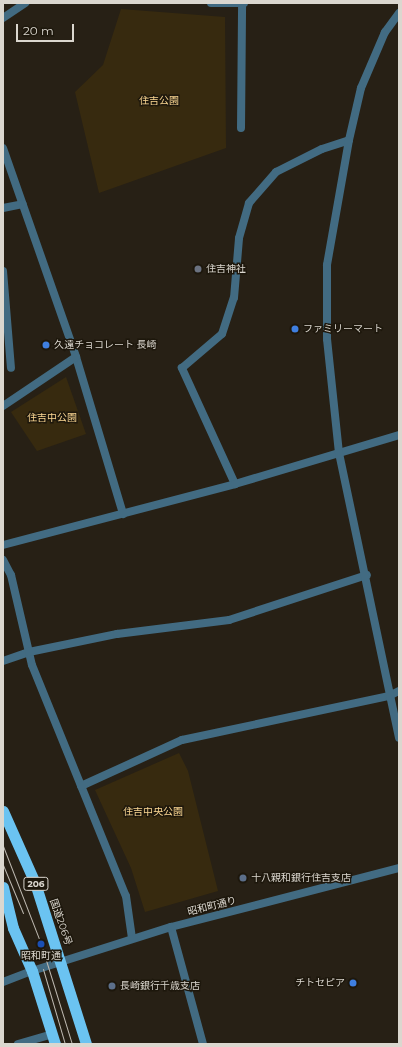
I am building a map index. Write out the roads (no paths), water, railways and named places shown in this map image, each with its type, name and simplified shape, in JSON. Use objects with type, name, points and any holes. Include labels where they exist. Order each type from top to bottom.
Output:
[{"type":"highway","name":"国道206号","points":[[3,811],[35,883],[61,960],[86,1044]]},
{"type":"highway","points":[[3,887],[13,928],[32,971],[54,1039]]},
{"type":"street","points":[[3,18],[25,3]]},
{"type":"street","points":[[212,3],[243,4],[241,128]]},
{"type":"street","points":[[399,13],[385,32],[361,88],[349,140],[327,265],[327,339],[339,453],[367,575],[389,696],[399,738]]},
{"type":"street","points":[[235,484],[182,368],[222,334],[234,298],[239,238],[249,204],[276,172],[322,149],[349,140]]},
{"type":"street","points":[[3,148],[76,357],[123,514]]},
{"type":"street","points":[[3,208],[23,204]]},
{"type":"street","points":[[3,271],[11,368]]},
{"type":"street","points":[[3,406],[76,357]]},
{"type":"street","points":[[3,545],[235,484],[399,435]]},
{"type":"street","points":[[3,560],[11,575],[29,652],[126,896],[132,938]]},
{"type":"street","points":[[3,661],[29,652],[117,634],[229,620],[367,575]]},
{"type":"street","points":[[81,786],[182,740],[389,696],[399,691]]},
{"type":"street","name":"昭和町通り","points":[[3,982],[61,960],[132,938],[399,868]]},
{"type":"street","points":[[171,927],[203,1044]]},
{"type":"street","points":[[18,1044],[54,1039]]},
{"type":"tram line","points":[[3,846],[41,944],[72,1044]]},
{"type":"tram line","points":[[3,865],[23,913]]},
{"type":"tram line","points":[[43,969],[65,1044]]},
{"type":"place","name":"住吉神社","points":[[198,269]]},
{"type":"place","name":"ファミリーマート","points":[[295,329]]},
{"type":"place","name":"久遠チョコレート 長崎","points":[[46,345]]},
{"type":"place","name":"十八親和銀行住吉支店","points":[[243,878]]},
{"type":"place","name":"昭和町通","points":[[41,944]]},
{"type":"place","name":"チトセピア","points":[[353,983]]},
{"type":"place","name":"長崎銀行千歳支店","points":[[112,986]]},
{"type":"park label","name":"住吉公園","points":[[159,101]]},
{"type":"park label","name":"住吉中公園","points":[[52,418]]},
{"type":"park label","name":"住吉中央公園","points":[[153,812]]}]
